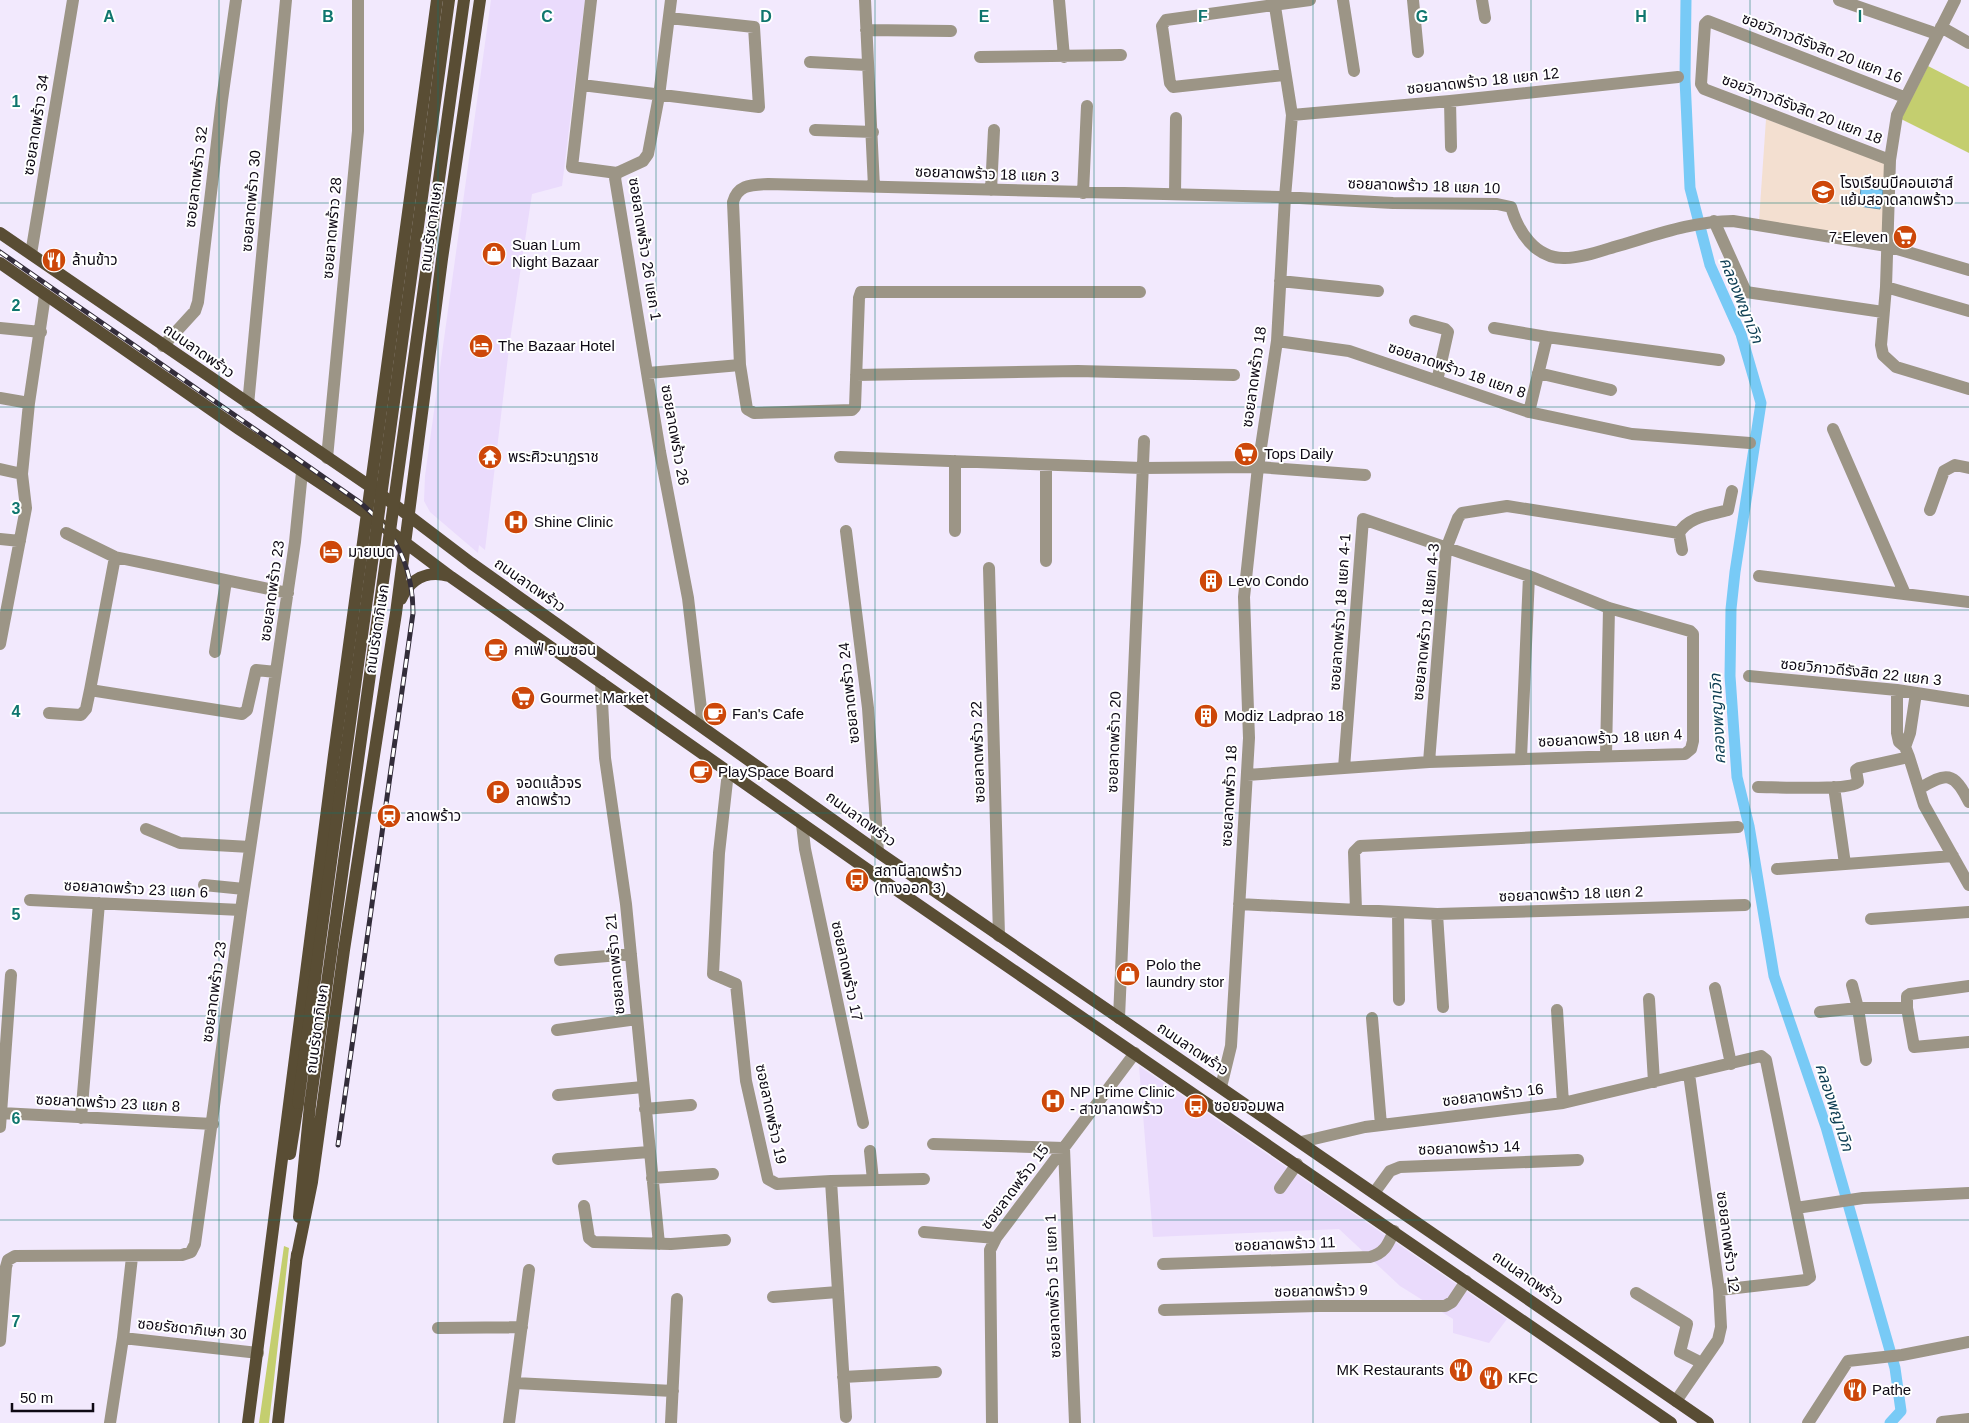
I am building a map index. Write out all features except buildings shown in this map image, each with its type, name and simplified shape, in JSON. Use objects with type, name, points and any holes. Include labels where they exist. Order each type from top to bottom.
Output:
[{"type":"main road","name":"ถนนรัชดาภิเษก","points":[[248,1423],[271,1258],[278,1186],[334,756],[437,0]]},
{"type":"main road","name":"ถนนรัชดาภิเษก","points":[[278,1423],[296,1261],[304,1104],[449,0]]},
{"type":"main road","name":"ถนนรัชดาภิเษก","points":[[271,1258],[304,1104],[464,0]]},
{"type":"main road","name":"ถนนรัชดาภิเษก","points":[[296,1261],[312,1182],[371,766],[410,518],[437,299],[480,0]]},
{"type":"main road","points":[[412,183],[420,197],[425,200],[443,199],[452,188]]},
{"type":"main road","name":"ถนนลาดพร้าว","points":[[0,233],[248,405],[372,487],[410,518],[878,852],[1708,1423]]},
{"type":"main road","points":[[0,263],[302,472],[367,514],[452,577],[802,824],[1394,1231],[1664,1421]]},
{"type":"main road","points":[[398,294],[404,306],[410,309],[422,310],[428,308],[437,299]]},
{"type":"main road","points":[[396,613],[409,584],[418,578],[430,574],[452,577]]},
{"type":"main road","points":[[334,756],[345,744],[366,746],[370,754],[371,766]]},
{"type":"main road","points":[[322,851],[332,839],[339,836],[355,839],[359,851]]},
{"type":"main road","points":[[1106,1034],[1119,1018]]},
{"type":"main road","points":[[1135,1054],[1148,1038]]},
{"type":"street","name":"ซอยลาดพร้าว 34","points":[[31,254],[73,0]]},
{"type":"street","name":"ซอยลาดพร้าว 32","points":[[164,346],[195,311],[198,302],[236,0]]},
{"type":"street","name":"ซอยลาดพร้าว 30","points":[[248,405],[286,0]]},
{"type":"street","name":"ซอยลาดพร้าว 28","points":[[327,458],[358,131],[358,0]]},
{"type":"street","points":[[591,0],[572,167],[617,172]]},
{"type":"street","name":"ซอยลาดพร้าว 26 แยก 1","points":[[648,373],[615,178],[617,172],[646,158],[658,96],[671,0]]},
{"type":"street","points":[[865,0],[867,65],[873,132],[874,187],[768,184],[740,188],[735,194],[733,202],[740,365],[748,409],[754,412],[852,410],[857,405],[856,375],[861,292],[1140,292]]},
{"type":"street","points":[[1059,0],[1064,57]]},
{"type":"street","points":[[1284,75],[1173,87],[1170,83],[1162,26],[1166,20],[1274,3],[1310,0]]},
{"type":"street","points":[[1344,0],[1354,71]]},
{"type":"street","points":[[1412,0],[1418,52]]},
{"type":"street","points":[[1482,0],[1485,18]]},
{"type":"street","points":[[1839,0],[1939,30],[1969,43]]},
{"type":"street","points":[[1954,0],[1896,115],[1890,160],[1886,287],[1881,345],[1883,355],[1890,364],[1969,389]]},
{"type":"street","name":"ซอยลาดพร้าว 18","points":[[1221,1087],[1231,1046],[1249,738],[1244,597],[1258,467],[1277,341],[1285,197],[1292,115],[1284,75],[1274,3]]},
{"type":"street","points":[[582,85],[758,108],[760,106],[754,27],[669,18]]},
{"type":"street","name":"ซอยวิภาวดีรังสิต 20 แยก 16","points":[[1704,28],[1708,21],[1904,97]]},
{"type":"street","name":"ซอยวิภาวดีรังสิต 20 แยก 18","points":[[1704,28],[1701,84],[1704,88],[1890,160]]},
{"type":"street","points":[[866,30],[951,31]]},
{"type":"street","points":[[980,57],[1121,55]]},
{"type":"street","points":[[810,62],[867,65]]},
{"type":"street","name":"ซอยลาดพร้าว 18 แยก 12","points":[[1292,115],[1450,101],[1678,77]]},
{"type":"street","points":[[1450,101],[1451,147]]},
{"type":"street","points":[[1083,192],[1087,106]]},
{"type":"street","points":[[1175,194],[1176,118]]},
{"type":"street","points":[[815,130],[873,132]]},
{"type":"street","points":[[991,190],[994,130]]},
{"type":"street","name":"ซอยลาดพร้าว 18 แยก 3","points":[[874,187],[1285,197]]},
{"type":"street","name":"ซอยลาดพร้าว 18 แยก 10","points":[[1285,197],[1509,205],[1516,226],[1525,239],[1536,248],[1564,258],[1589,254],[1691,225],[1714,221],[1733,222],[1887,246],[1969,270]]},
{"type":"street","points":[[1714,221],[1746,292],[1883,312]]},
{"type":"street","points":[[1280,281],[1378,291]]},
{"type":"street","points":[[1886,287],[1969,312]]},
{"type":"street","points":[[0,644],[3,610],[26,508],[22,474],[29,403],[46,295]]},
{"type":"street","points":[[1414,321],[1445,329],[1448,332],[1437,381]]},
{"type":"street","points":[[0,328],[41,332]]},
{"type":"street","points":[[1494,328],[1719,360]]},
{"type":"street","name":"ซอยลาดพร้าว 18 แยก 8","points":[[1277,341],[1349,351],[1529,412],[1547,337]]},
{"type":"street","name":"ซอยลาดพร้าว 26","points":[[703,726],[688,598],[648,373],[740,365]]},
{"type":"street","points":[[856,375],[1078,371],[1234,375]]},
{"type":"street","points":[[1538,373],[1611,390]]},
{"type":"street","points":[[0,398],[29,403]]},
{"type":"street","points":[[1529,412],[1632,434],[1750,442]]},
{"type":"street","points":[[1833,429],[1905,594]]},
{"type":"street","name":"ซอยลาดพร้าว 20","points":[[1119,1018],[1144,441]]},
{"type":"street","points":[[840,457],[1142,468],[1258,467],[1365,475]]},
{"type":"street","points":[[955,461],[955,531]]},
{"type":"street","points":[[1046,465],[1046,560]]},
{"type":"street","points":[[1930,510],[1944,471],[1955,466],[1969,468]]},
{"type":"street","points":[[0,469],[22,474]]},
{"type":"street","name":"ซอยลาดพร้าว 23","points":[[0,1341],[6,1267],[8,1260],[15,1256],[132,1257],[182,1255],[191,1252],[195,1244],[250,847],[288,593],[302,472]]},
{"type":"street","points":[[1682,550],[1679,533],[1682,528],[1697,518],[1728,510],[1732,491]]},
{"type":"street","name":"ซอยลาดพร้าว 18 แยก 4-3","points":[[1429,762],[1446,549],[1458,518],[1462,514],[1500,507],[1679,533]]},
{"type":"street","name":"ซอยลาดพร้าว 18 แยก 4","points":[[1246,775],[1429,762],[1686,754],[1691,749],[1693,742],[1692,633],[1609,608],[1529,576],[1446,549],[1364,519]]},
{"type":"street","name":"ซอยลาดพร้าว 18 แยก 4-1","points":[[1344,768],[1364,519]]},
{"type":"street","name":"ซอยลาดพร้าว 24","points":[[846,532],[868,708],[878,852]]},
{"type":"street","points":[[66,533],[115,557],[288,593]]},
{"type":"street","points":[[0,539],[20,541]]},
{"type":"street","points":[[49,714],[80,715],[86,709],[115,557]]},
{"type":"street","name":"ซอยลาดพร้าว 22","points":[[989,568],[999,936]]},
{"type":"street","points":[[1521,758],[1529,576]]},
{"type":"street","points":[[1759,576],[1969,602]]},
{"type":"street","points":[[215,652],[226,581]]},
{"type":"street","points":[[1606,755],[1609,608]]},
{"type":"street","points":[[90,690],[242,714],[247,710],[256,670],[276,672]]},
{"type":"street","name":"ซอยวิภาวดีรังสิต 22 แยก 3","points":[[1749,676],[1897,690],[1969,701]]},
{"type":"street","name":"ซอยลาดพร้าว 21","points":[[601,682],[605,758],[626,904],[659,1244]]},
{"type":"street","points":[[1897,690],[1897,733],[1899,742],[1907,752],[1924,806],[1969,886]]},
{"type":"street","points":[[1907,752],[1916,693]]},
{"type":"street","points":[[1758,788],[1834,787],[1857,784],[1856,770],[1858,768],[1907,752]]},
{"type":"street","name":"ซอยลาดพร้าว 19","points":[[728,772],[719,853],[713,974],[736,984],[746,1081],[768,1179],[777,1184],[831,1181]]},
{"type":"street","points":[[1919,789],[1939,777],[1949,777],[1955,780],[1968,797]]},
{"type":"street","points":[[1834,787],[1845,864]]},
{"type":"street","name":"ซอยลาดพร้าว 17","points":[[802,824],[805,849],[863,1123]]},
{"type":"street","points":[[1356,910],[1354,852],[1360,846],[1738,827]]},
{"type":"street","points":[[146,829],[180,843],[250,847]]},
{"type":"street","points":[[1777,869],[1953,856]]},
{"type":"street","points":[[204,885],[244,889]]},
{"type":"street","name":"ซอยลาดพร้าว 23 แยก 6","points":[[30,900],[241,910]]},
{"type":"street","points":[[81,1118],[99,903]]},
{"type":"street","name":"ซอยลาดพร้าว 18 แยก 2","points":[[1239,904],[1437,914],[1745,905]]},
{"type":"street","points":[[1398,912],[1399,1000]]},
{"type":"street","points":[[1871,919],[1969,912]]},
{"type":"street","points":[[1437,914],[1443,1007]]},
{"type":"street","points":[[560,960],[631,954]]},
{"type":"street","points":[[0,1127],[11,975]]},
{"type":"street","points":[[1852,985],[1858,1008],[1866,1060]]},
{"type":"street","points":[[1969,986],[1907,996],[1907,1008],[1914,1047],[1969,1042]]},
{"type":"street","points":[[1715,988],[1731,1064]]},
{"type":"street","points":[[1649,999],[1654,1082]]},
{"type":"street","points":[[1820,1012],[1858,1008],[1907,1008]]},
{"type":"street","points":[[1557,1010],[1563,1103]]},
{"type":"street","points":[[1372,1018],[1381,1125]]},
{"type":"street","points":[[557,1030],[636,1019]]},
{"type":"street","name":"ซอยลาดพร้าว 15","points":[[992,1423],[989,1255],[996,1238],[1135,1054]]},
{"type":"street","name":"ซอยลาดพร้าว 16","points":[[1301,1142],[1381,1125],[1563,1103],[1761,1056],[1766,1060],[1796,1208]]},
{"type":"street","name":"ซอยลาดพร้าว 12","points":[[1676,1401],[1720,1334],[1719,1290],[1689,1074]]},
{"type":"street","points":[[558,1095],[643,1087]]},
{"type":"street","points":[[645,1109],[691,1105]]},
{"type":"street","name":"ซอยลาดพร้าว 23 แยก 8","points":[[1,1113],[213,1124]]},
{"type":"street","points":[[933,1144],[1064,1148]]},
{"type":"street","name":"ซอยลาดพร้าว 15 แยก 1","points":[[1064,1148],[1075,1423]]},
{"type":"street","points":[[870,1151],[873,1180]]},
{"type":"street","points":[[558,1159],[649,1152]]},
{"type":"street","name":"ซอยลาดพร้าว 14","points":[[1374,1193],[1390,1171],[1400,1167],[1578,1160]]},
{"type":"street","points":[[1280,1188],[1297,1164]]},
{"type":"street","points":[[652,1178],[713,1174]]},
{"type":"street","points":[[846,1421],[831,1181],[924,1179]]},
{"type":"street","points":[[1719,1290],[1810,1279],[1796,1208],[1863,1198],[1969,1193]]},
{"type":"street","points":[[584,1206],[589,1238],[592,1240],[659,1244],[725,1240]]},
{"type":"street","name":"ซอยลาดพร้าว 11","points":[[1163,1264],[1370,1257],[1379,1254],[1386,1248],[1394,1231]]},
{"type":"street","points":[[924,1232],[996,1238]]},
{"type":"street","name":"ซอยรัชดาภิเษก 30","points":[[110,1423],[123,1338],[132,1257]]},
{"type":"street","points":[[509,1423],[529,1270]]},
{"type":"street","name":"ซอยลาดพร้าว 9","points":[[1164,1310],[1318,1306],[1445,1306],[1452,1302],[1466,1281]]},
{"type":"street","points":[[773,1297],[838,1292]]},
{"type":"street","points":[[1636,1293],[1686,1324],[1680,1352],[1702,1363]]},
{"type":"street","points":[[671,1423],[677,1299]]},
{"type":"street","points":[[438,1328],[522,1328]]},
{"type":"street","name":"ซอยรัชดาภิเษก 30","points":[[123,1338],[258,1353]]},
{"type":"street","points":[[1808,1423],[1848,1361],[1902,1355],[1969,1342]]},
{"type":"street","points":[[843,1376],[936,1372]]},
{"type":"street","points":[[515,1383],[673,1391]]},
{"type":"street","points":[[1942,1422],[1969,1419]]},
{"type":"shaded area","name":"Suan Lum Night Bazaar","points":[[491,0],[585,0],[562,186],[532,194],[510,340],[485,550],[479,545],[478,553],[430,512],[424,501],[425,476]]},
{"type":"shaded area","name":"โรงเรียนบีคอนเฮาส์ แย้มสอาดลาดพร้าว","points":[[1766,119],[1885,163],[1883,230],[1874,238],[1759,221]]},
{"type":"shaded area","points":[[1139,1066],[1507,1319],[1489,1343],[1453,1333],[1453,1319],[1400,1286],[1339,1229],[1153,1237]]},
{"type":"green space","points":[[1928,66],[1969,87],[1969,153],[1901,119]]},
{"type":"green space","points":[[284,1246],[289,1248],[269,1423],[259,1423]]},
{"type":"water","points":[[1861,188],[1883,190],[1880,209],[1859,206]]},
{"type":"waterway","name":"คลองพญาเวิก","points":[[1686,0],[1685,79],[1690,188],[1710,265],[1741,334],[1761,403],[1731,609],[1730,676],[1737,777],[1749,826],[1774,976],[1826,1127],[1895,1368],[1901,1411],[1890,1423]]},
{"type":"railway","points":[[0,252],[358,501],[371,512],[392,537],[405,565],[410,580],[413,613],[338,1145]]},
{"type":"place","name":"โรงเรียนบีคอนเฮาส์ แย้มสอาดลาดพร้าว","points":[[1823,192]]},
{"type":"place","name":"7-Eleven","points":[[1905,237]]},
{"type":"place","name":"Suan Lum Night Bazaar","points":[[494,254]]},
{"type":"place","name":"ล้านข้าว","points":[[54,260]]},
{"type":"place","name":"The Bazaar Hotel","points":[[481,346]]},
{"type":"place","name":"Tops Daily","points":[[1246,454]]},
{"type":"place","name":"พระศิวะนาฏราช","points":[[490,457]]},
{"type":"place","name":"Shine Clinic","points":[[516,522]]},
{"type":"place","name":"มายเบด","points":[[331,552]]},
{"type":"place","name":"Levo Condo","points":[[1211,581]]},
{"type":"place","name":"คาเฟ่ อเมซอน","points":[[496,650]]},
{"type":"place","name":"Gourmet Market","points":[[523,698]]},
{"type":"place","name":"Fan's Cafe","points":[[715,714]]},
{"type":"place","name":"Modiz Ladprao 18","points":[[1206,716]]},
{"type":"place","name":"PlaySpace Board","points":[[701,772]]},
{"type":"place","name":"จอดแล้วจร ลาดพร้าว","points":[[498,792]]},
{"type":"place","name":"ลาดพร้าว","points":[[389,816]]},
{"type":"place","name":"สถานีลาดพร้าว (ทางออก 3)","points":[[857,880]]},
{"type":"place","name":"Polo the laundry stor","points":[[1128,974]]},
{"type":"place","name":"NP Prime Clinic - สาขาลาดพร้าว","points":[[1053,1101]]},
{"type":"place","name":"ซอยจอมพล","points":[[1196,1106]]},
{"type":"place","name":"MK Restaurants","points":[[1461,1370]]},
{"type":"place","name":"KFC","points":[[1491,1378]]},
{"type":"place","name":"Pathe","points":[[1855,1390]]}]
